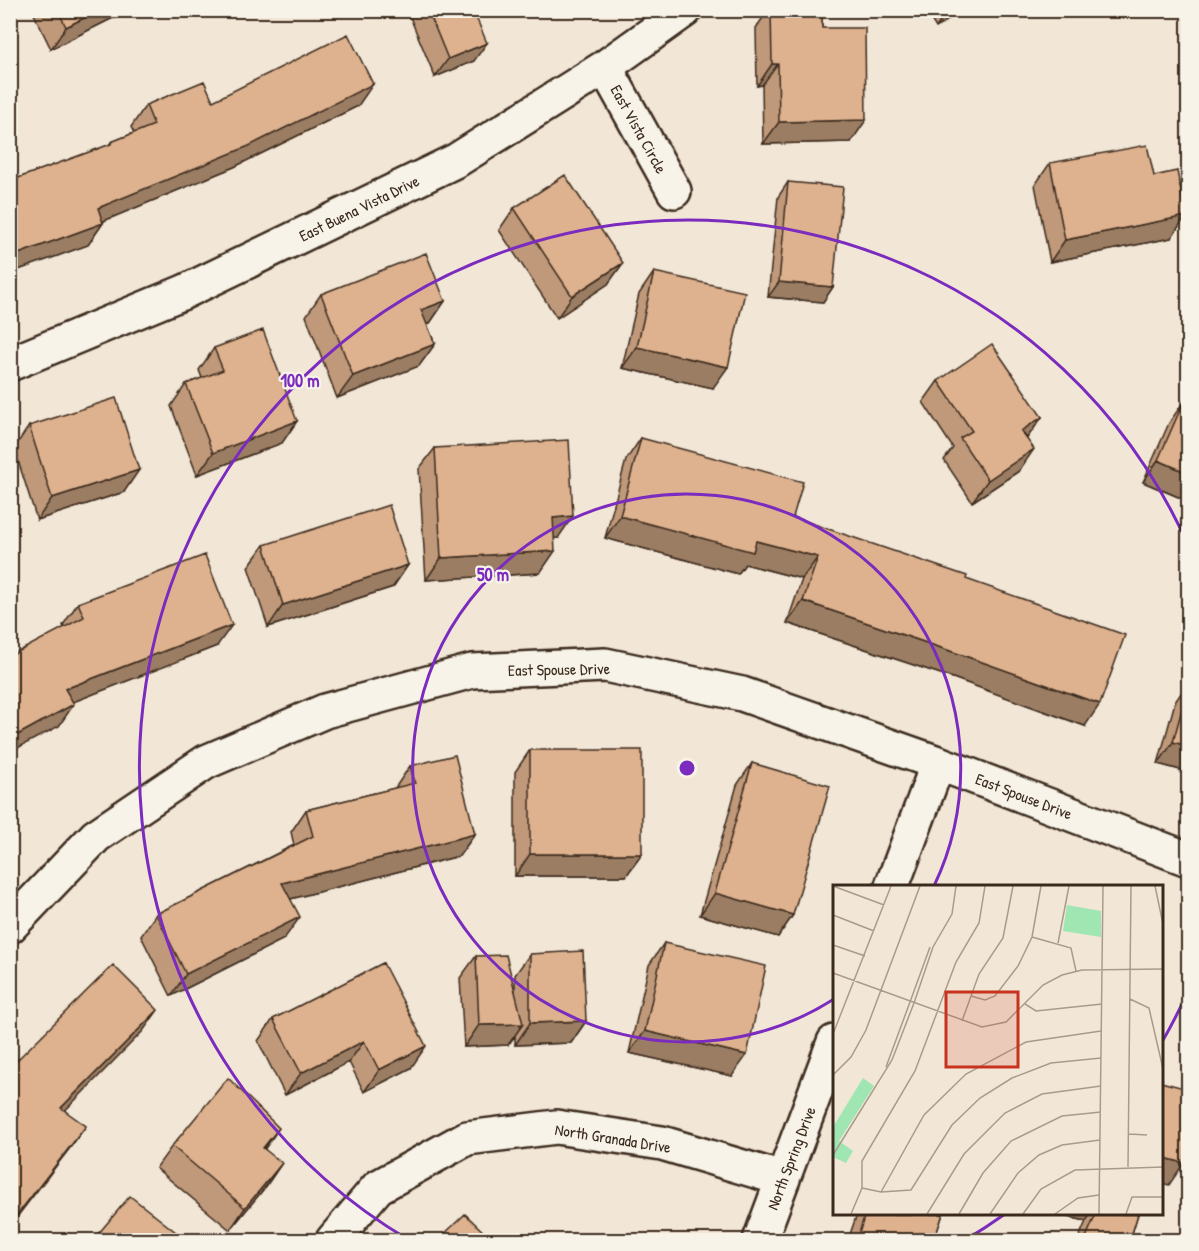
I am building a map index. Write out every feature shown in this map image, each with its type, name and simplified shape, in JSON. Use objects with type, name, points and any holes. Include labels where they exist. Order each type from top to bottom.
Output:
[{"type":"street","name":"East Buena Vista Drive","points":[[10,364],[184,292],[458,160],[605,67],[685,10]]},
{"type":"street","name":"East Vista Circle","points":[[605,67],[674,191]]},
{"type":"street","name":"East Spouse Drive","points":[[10,926],[96,836],[206,762],[325,711],[472,671],[605,665],[742,694],[938,763],[1188,859]]},
{"type":"street","points":[[892,885],[938,763]]},
{"type":"street","name":"North Spring Drive","points":[[760,1240],[833,1045]]},
{"type":"street","name":"North Granada Drive","points":[[333,1240],[378,1187],[466,1138],[556,1127],[662,1143],[783,1179]]},
{"type":"building","points":[[58,10],[100,10],[66,27]]},
{"type":"building","points":[[428,10],[473,10],[487,43],[448,59]]},
{"type":"building","points":[[771,10],[822,10],[822,28],[865,28],[866,120],[779,122],[778,64],[772,64]]},
{"type":"building","points":[[348,34],[373,84],[249,146],[98,208],[103,223],[10,257],[10,181],[111,144],[111,142],[154,125],[146,105],[204,81],[213,101]]},
{"type":"building","points":[[1147,145],[1154,176],[1177,171],[1186,216],[1065,240],[1050,163]]},
{"type":"building","points":[[565,175],[623,263],[572,296],[514,208]]},
{"type":"building","points":[[788,182],[843,187],[833,287],[779,282]]},
{"type":"building","points":[[426,253],[445,301],[421,310],[435,344],[353,376],[321,294]]},
{"type":"building","points":[[654,272],[745,292],[728,367],[637,347]]},
{"type":"building","points":[[263,330],[297,421],[213,453],[186,384],[223,370],[214,348]]},
{"type":"building","points":[[992,344],[1042,417],[1021,431],[1034,449],[988,480],[960,438],[972,431],[938,381]]},
{"type":"building","points":[[116,398],[139,470],[52,498],[29,426]]},
{"type":"building","points":[[1184,401],[1188,403],[1188,473],[1158,460]]},
{"type":"building","points":[[641,438],[803,482],[793,517],[967,576],[966,579],[1125,635],[1100,704],[803,601],[818,557],[756,541],[753,552],[620,516]]},
{"type":"building","points":[[569,440],[573,516],[553,518],[555,551],[441,558],[435,448]]},
{"type":"building","points":[[389,505],[408,565],[283,605],[264,545]]},
{"type":"building","points":[[205,555],[232,625],[65,689],[74,704],[10,739],[10,656],[84,617],[78,603]]},
{"type":"building","points":[[1188,687],[1188,746],[1173,742]]},
{"type":"building","points":[[530,750],[642,750],[642,854],[530,854]]},
{"type":"building","points":[[455,755],[475,834],[282,883],[300,917],[186,974],[156,914],[313,836],[306,810],[415,783],[410,766]]},
{"type":"building","points":[[752,763],[830,786],[793,915],[715,893]]},
{"type":"building","points":[[664,943],[766,966],[747,1055],[645,1031]]},
{"type":"building","points":[[583,951],[586,1021],[530,1023],[530,954]]},
{"type":"building","points":[[506,955],[523,1024],[479,1025],[476,956]]},
{"type":"building","points":[[383,963],[426,1046],[379,1070],[364,1041],[301,1073],[273,1019]]},
{"type":"building","points":[[113,965],[158,1010],[61,1108],[86,1126],[10,1224],[10,1067]]},
{"type":"building","points":[[228,1078],[279,1128],[263,1148],[282,1163],[245,1208],[172,1146]]},
{"type":"building","points":[[1163,1083],[1188,1089],[1188,1146],[1184,1163],[1163,1158]]},
{"type":"building","points":[[130,1196],[186,1240],[93,1240]]},
{"type":"building","points":[[465,1214],[492,1240],[438,1240]]},
{"type":"building","points":[[865,1215],[943,1215],[934,1240],[857,1240]]},
{"type":"building","points":[[1096,1215],[1138,1215],[1130,1240],[1085,1240]]}]
